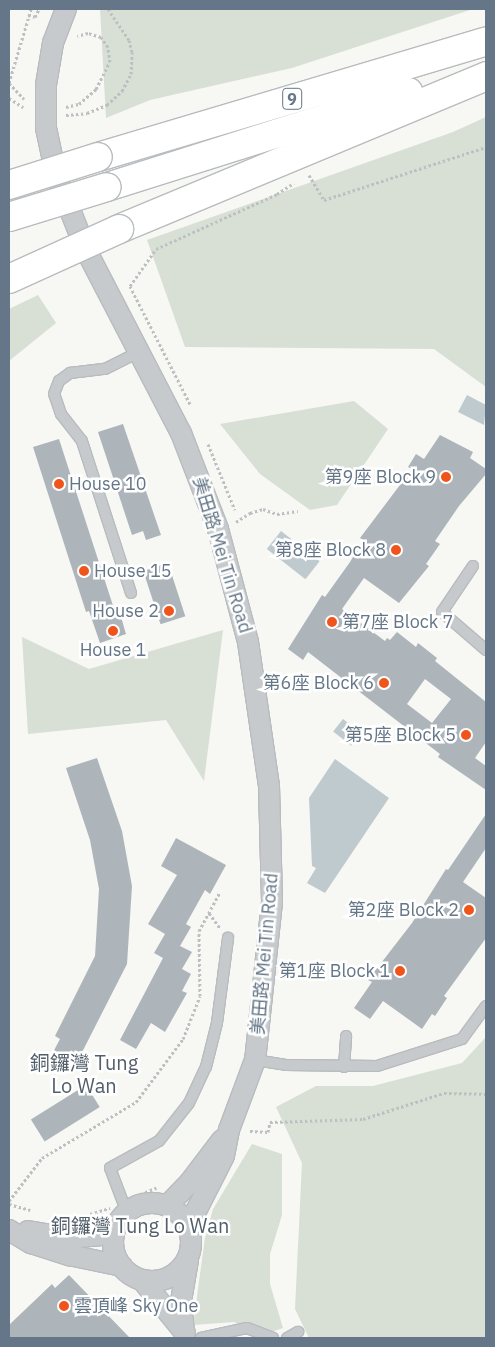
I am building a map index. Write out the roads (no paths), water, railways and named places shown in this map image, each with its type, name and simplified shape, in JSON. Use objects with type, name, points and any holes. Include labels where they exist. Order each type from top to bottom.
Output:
[{"type":"highway","name":"9","points":[[9,185],[486,41]]},
{"type":"highway","name":"9","points":[[9,218],[486,68]]},
{"type":"highway","points":[[9,279],[119,229],[486,76]]},
{"type":"street","name":"美田路 Mei Tin Road","points":[[66,9],[53,43],[47,78],[45,107],[50,153],[73,221],[181,433],[218,529],[240,604],[257,690],[269,786],[273,865],[270,938],[254,1060],[237,1130],[188,1227]]},
{"type":"street","name":"美田路 Mei Tin Road","points":[[167,1206],[237,1130]]},
{"type":"street","points":[[122,1266],[114,1246],[114,1234],[125,1207],[147,1203],[167,1206],[180,1214],[188,1227],[191,1246],[181,1301],[192,1336]]},
{"type":"street","points":[[9,1230],[67,1238],[114,1234]]},
{"type":"street","points":[[9,1230],[32,1243],[69,1255],[122,1266],[142,1280],[192,1336]]},
{"type":"street","points":[[142,1280],[158,1280],[175,1274],[188,1256]]},
{"type":"lane","points":[[131,593],[82,441],[61,414],[54,394],[59,381],[70,373],[105,369],[141,352]]},
{"type":"lane","points":[[473,566],[442,612],[486,650]]},
{"type":"lane","points":[[125,1207],[110,1168],[159,1142],[189,1104],[206,1067],[218,1023],[228,938]]},
{"type":"lane","points":[[254,1060],[286,1066],[377,1066],[462,1039],[486,1006]]},
{"type":"lane","points":[[344,1067],[346,1036]]},
{"type":"lane","points":[[192,1336],[247,1328],[273,1338]]},
{"type":"lane","points":[[287,1338],[298,1332]]},
{"type":"place","name":"第9座 Block 9","points":[[446,477]]},
{"type":"place","name":"House 10","points":[[59,484]]},
{"type":"place","name":"第8座 Block 8","points":[[396,550]]},
{"type":"place","name":"House 15","points":[[84,571]]},
{"type":"place","name":"House 2","points":[[169,611]]},
{"type":"place","name":"第7座 Block 7","points":[[332,622]]},
{"type":"place","name":"House 1","points":[[113,631]]},
{"type":"place","name":"第6座 Block 6","points":[[384,683]]},
{"type":"place","name":"第5座 Block 5","points":[[466,735]]},
{"type":"place","name":"第2座 Block 2","points":[[469,910]]},
{"type":"place","name":"第1座 Block 1","points":[[400,971]]},
{"type":"place","name":"雲頂峰 Sky One","points":[[64,1306]]},
{"type":"district","name":"銅鑼灣 Tung Lo Wan","points":[[84,1074]]},
{"type":"district","name":"銅鑼灣 Tung Lo Wan","points":[[140,1225]]}]
